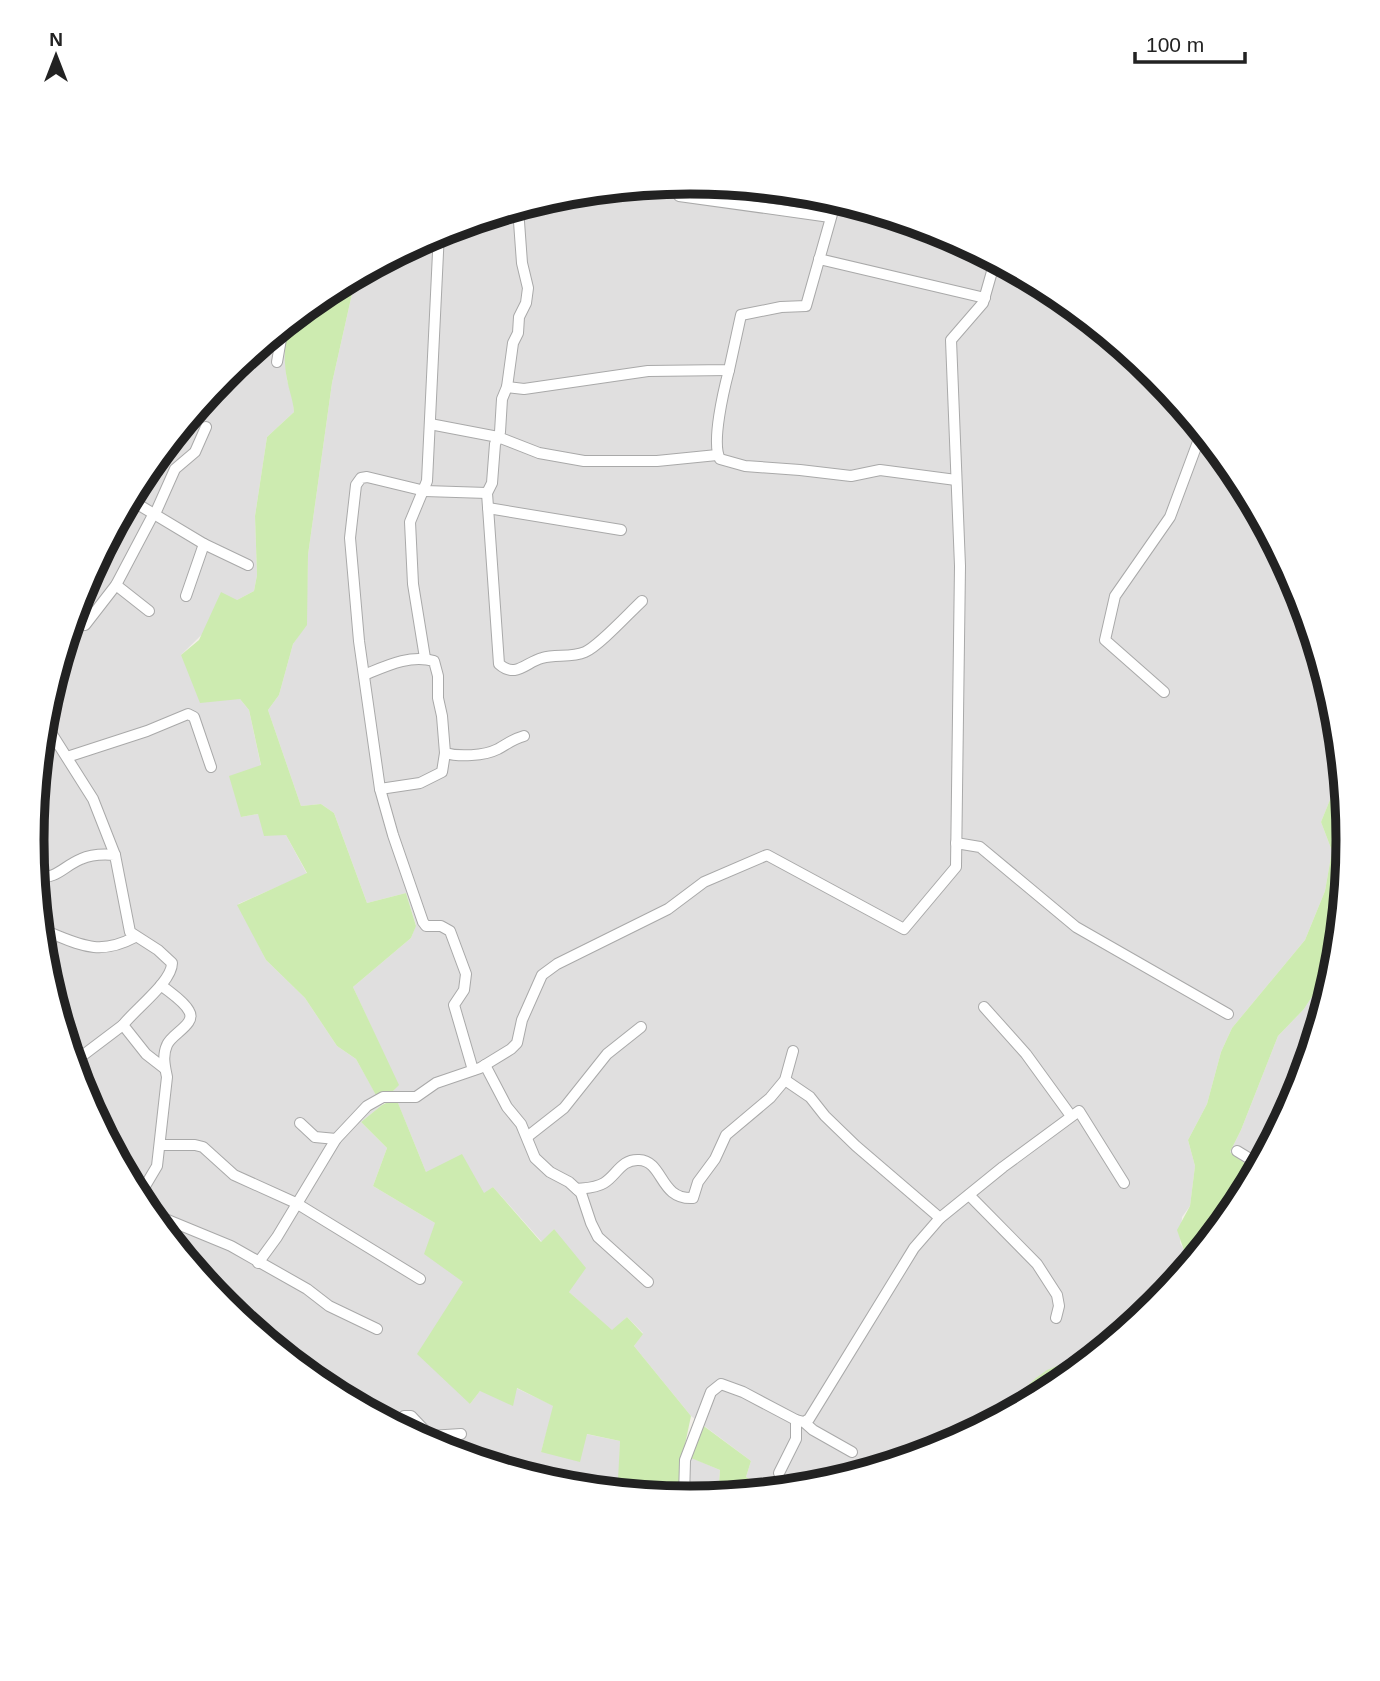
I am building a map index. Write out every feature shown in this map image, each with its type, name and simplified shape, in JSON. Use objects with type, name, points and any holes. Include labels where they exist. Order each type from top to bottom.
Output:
[{"type":"street","points":[[679,196],[830,217]]},
{"type":"street","points":[[832,211],[806,306],[741,314],[719,427],[718,455],[720,459],[745,466],[851,476],[880,470],[956,480]]},
{"type":"street","points":[[519,217],[522,264],[528,288],[526,303],[519,317],[518,333],[513,343],[507,387],[502,399],[500,432],[495,443],[492,483],[487,494],[499,664],[504,669],[520,670],[540,658],[572,656],[588,651],[642,601]]},
{"type":"street","points":[[425,658],[413,584],[410,522],[425,491],[438,245]]},
{"type":"street","points":[[818,259],[985,298]]},
{"type":"street","points":[[258,1263],[277,1237],[336,1139],[375,1100],[416,1097],[436,1083],[485,1065],[511,1049],[517,1043],[522,1020],[542,975],[548,969],[668,909],[705,882],[766,855],[904,929],[956,867],[960,566],[951,340],[985,298],[993,270]]},
{"type":"street","points":[[277,362],[281,341]]},
{"type":"street","points":[[507,387],[524,389],[648,371],[729,370]]},
{"type":"street","points":[[430,424],[498,437],[539,453],[584,461],[657,461],[718,455]]},
{"type":"street","points":[[85,625],[117,585],[175,469],[195,452],[206,427]]},
{"type":"street","points":[[1164,692],[1104,640],[1115,596],[1170,517],[1198,441]]},
{"type":"street","points":[[473,1070],[454,1005],[464,990],[465,970],[450,931],[441,926],[426,926],[423,922],[380,789],[359,641],[350,538],[356,485],[361,478],[367,477],[425,491],[487,494]]},
{"type":"street","points":[[138,504],[204,544],[248,565]]},
{"type":"street","points":[[488,508],[621,530]]},
{"type":"street","points":[[186,596],[204,544]]},
{"type":"street","points":[[117,585],[149,611]]},
{"type":"street","points":[[364,675],[392,663],[425,658],[434,661],[437,669],[445,753],[442,772],[420,783],[380,789]]},
{"type":"street","points":[[67,757],[147,731],[188,714],[194,717],[211,767]]},
{"type":"street","points":[[53,735],[93,799],[115,855],[130,932],[158,950],[172,963],[171,972],[161,985],[132,1013],[124,1025],[81,1057]]},
{"type":"street","points":[[445,753],[453,755],[490,752],[510,740],[524,736]]},
{"type":"street","points":[[956,843],[980,847],[1076,927],[1228,1014]]},
{"type":"street","points":[[45,877],[54,877],[89,856],[115,855]]},
{"type":"street","points":[[52,940],[52,935],[87,947],[118,945],[135,937]]},
{"type":"street","points":[[145,1187],[157,1166],[161,1145],[167,1044],[189,1022],[191,1013],[161,985]]},
{"type":"street","points":[[984,1007],[1026,1054],[1071,1116]]},
{"type":"street","points":[[124,1025],[146,1054],[164,1068]]},
{"type":"street","points":[[527,1137],[564,1108],[607,1054],[641,1027]]},
{"type":"street","points":[[577,1188],[604,1184],[628,1161],[639,1160],[652,1164],[666,1187],[675,1195],[693,1198],[698,1182],[715,1159],[726,1135],[770,1098],[785,1080],[793,1051]]},
{"type":"street","points":[[485,1065],[500,1096],[521,1124],[540,1165],[577,1188],[598,1237],[648,1282]]},
{"type":"street","points":[[785,1080],[810,1097],[846,1137],[940,1218]]},
{"type":"street","points":[[800,1421],[810,1419],[914,1248],[940,1218],[1071,1116],[1079,1111],[1124,1183]]},
{"type":"street","points":[[300,1123],[316,1137],[336,1139]]},
{"type":"street","points":[[161,1145],[203,1147],[234,1175],[296,1203],[420,1279]]},
{"type":"street","points":[[1237,1151],[1252,1160]]},
{"type":"street","points":[[969,1195],[1037,1264],[1057,1295],[1059,1306],[1056,1318]]},
{"type":"street","points":[[167,1220],[231,1246],[307,1289],[329,1306],[377,1329]]},
{"type":"street","points":[[684,1487],[685,1460],[711,1392],[721,1384],[800,1421],[852,1452]]},
{"type":"street","points":[[402,1419],[411,1416],[423,1429]]},
{"type":"street","points":[[779,1473],[796,1439],[800,1421]]},
{"type":"street","points":[[438,1436],[461,1434]]},
{"type":"shaded area","points":[[648,196],[732,196],[774,200],[857,216],[937,243],[976,261],[1049,303],[1116,355],[1176,414],[1203,447],[1250,517],[1270,555],[1302,633],[1324,714],[1331,756],[1334,789],[1321,822],[1332,851],[1325,891],[1305,940],[1232,1028],[1221,1052],[1207,1104],[1188,1140],[1195,1166],[1190,1206],[1182,1217],[1180,1243],[1187,1254],[1147,1297],[1083,1353],[1026,1387],[1021,1395],[1013,1400],[937,1438],[857,1465],[755,1483],[746,1477],[751,1461],[691,1416],[634,1346],[643,1333],[627,1317],[612,1331],[569,1292],[554,1229],[542,1242],[493,1187],[484,1194],[426,1172],[393,1091],[398,1085],[353,987],[411,938],[416,925],[406,893],[367,903],[334,813],[321,804],[301,806],[268,710],[279,695],[293,644],[306,625],[308,555],[332,383],[353,290],[404,261],[482,229],[564,207]]},
{"type":"shaded area","points":[[285,338],[287,380],[294,412],[267,437],[255,516],[257,575],[254,591],[237,600],[181,655],[240,699],[249,710],[261,766],[241,817],[258,814],[286,835],[307,874],[238,904],[266,960],[305,998],[337,1046],[356,1059],[382,1105],[361,1122],[387,1148],[373,1186],[435,1223],[463,1282],[470,1404],[480,1391],[516,1388],[554,1406],[541,1452],[586,1434],[620,1441],[619,1480],[683,1454],[720,1470],[719,1486],[690,1487],[606,1481],[564,1474],[523,1465],[443,1438],[367,1400],[297,1353],[264,1326],[204,1267],[177,1234],[130,1164],[93,1088],[78,1048],[56,967],[45,883],[45,798],[49,756],[66,673],[78,633],[110,555],[153,481],[204,414]]},
{"type":"shaded area","points":[[1320,985],[1302,1048],[1287,1088],[1249,1166],[1230,1152],[1278,1036],[1304,1009]]},
{"type":"green space","points":[[353,290],[332,383],[308,555],[307,625],[293,644],[279,695],[268,710],[301,806],[321,804],[334,813],[367,903],[406,893],[416,926],[411,938],[353,987],[399,1085],[393,1091],[377,1097],[356,1059],[337,1046],[305,998],[266,960],[237,905],[307,873],[286,835],[264,836],[258,814],[241,817],[229,776],[261,765],[249,710],[240,699],[200,703],[181,655],[199,640],[221,592],[237,600],[254,591],[257,575],[255,516],[267,437],[294,412],[285,365],[286,337],[297,328]]},
{"type":"green space","points":[[1334,789],[1335,883],[1331,925],[1320,985],[1304,1009],[1278,1036],[1230,1152],[1249,1166],[1186,1255],[1177,1230],[1190,1206],[1195,1166],[1188,1140],[1207,1104],[1221,1052],[1232,1028],[1305,940],[1325,891],[1332,851],[1321,822]]},
{"type":"green space","points":[[396,1098],[426,1172],[462,1154],[484,1193],[493,1187],[541,1242],[554,1229],[586,1268],[569,1292],[612,1330],[627,1317],[643,1334],[634,1346],[691,1416],[683,1454],[681,1487],[618,1480],[620,1441],[587,1434],[580,1462],[541,1452],[553,1406],[517,1388],[513,1406],[480,1391],[470,1404],[417,1354],[463,1282],[424,1254],[435,1223],[373,1186],[387,1148],[361,1122],[382,1105]]},
{"type":"green space","points":[[1076,1358],[1021,1395],[1026,1387],[1047,1370]]},
{"type":"green space","points":[[701,1424],[751,1461],[746,1477],[755,1483],[719,1486],[720,1470],[691,1458]]}]
